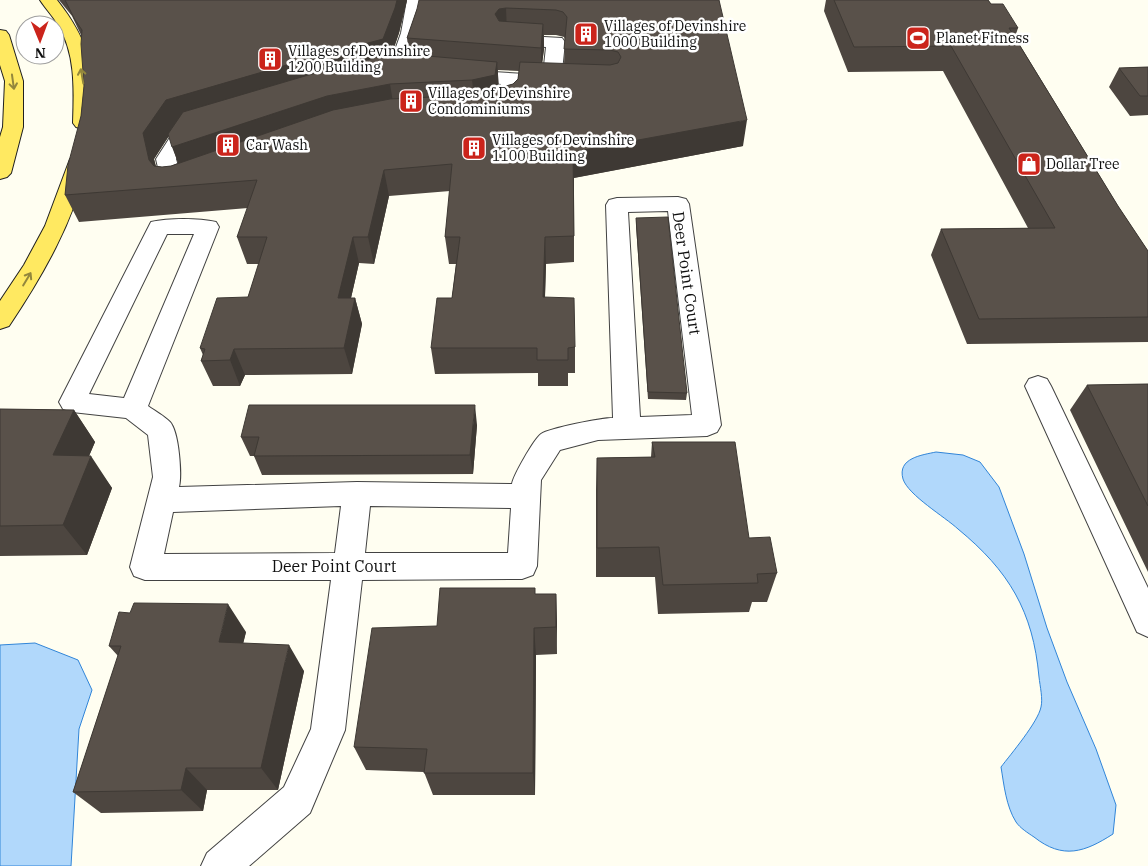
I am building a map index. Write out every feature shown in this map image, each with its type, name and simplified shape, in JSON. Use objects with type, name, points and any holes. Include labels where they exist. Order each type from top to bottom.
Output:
[{"type":"main road","points":[[0,320],[48,243],[72,188],[83,132],[84,87],[78,51],[68,26],[48,0]]},
{"type":"main road","points":[[0,35],[14,81],[13,128],[0,174]]},
{"type":"street","points":[[397,72],[410,33],[415,0]]},
{"type":"street","points":[[444,74],[511,80],[560,81],[556,42],[507,40]]},
{"type":"street","points":[[467,114],[507,104],[511,80]]},
{"type":"street","points":[[210,172],[173,185],[166,159],[183,132],[216,121]]},
{"type":"street","name":"Deer Point Court","points":[[133,409],[160,430],[167,476],[145,567],[522,566],[527,478],[550,442],[598,429],[627,428],[707,425],[678,204],[617,205],[627,428]]},
{"type":"street","points":[[159,227],[208,227],[178,300],[133,409],[72,402],[159,227]]},
{"type":"street","points":[[1038,386],[1148,622]]},
{"type":"street","points":[[220,866],[297,800],[328,730],[357,494]]},
{"type":"street","points":[[161,500],[357,494],[526,496]]},
{"type":"water","points":[[936,452],[963,455],[980,462],[999,487],[1024,554],[1047,628],[1067,682],[1096,749],[1116,805],[1113,834],[1083,849],[1064,851],[1045,844],[1016,822],[1010,809],[1001,767],[1030,729],[1041,707],[1042,696],[1036,653],[1024,612],[1004,577],[976,545],[919,499],[903,479],[902,472],[907,462],[918,456]]},
{"type":"water","points":[[35,643],[78,660],[92,690],[79,729],[71,866],[0,866],[0,645]]},
{"type":"building","name":"Villages of Devinshire Condominiums","points":[[65,0],[397,0],[383,39],[166,100],[143,133],[149,160],[154,166],[171,166],[333,110],[390,99],[474,95],[513,84],[518,79],[520,62],[610,65],[618,63],[621,57],[618,52],[610,50],[564,49],[567,17],[563,12],[556,10],[506,8],[499,9],[495,14],[499,21],[543,24],[541,48],[407,38],[419,0],[719,0],[747,120],[573,152],[574,236],[545,237],[543,297],[574,298],[575,347],[568,348],[568,360],[537,360],[537,348],[431,348],[437,298],[452,298],[460,237],[445,237],[452,164],[384,170],[368,237],[353,237],[338,298],[355,298],[344,348],[234,349],[230,360],[201,361],[205,349],[200,348],[217,298],[248,297],[267,237],[237,237],[257,180],[65,195],[68,165],[81,116],[84,86],[82,30]]},
{"type":"building","points":[[834,0],[988,0],[991,4],[1003,4],[1018,28],[1009,28],[1118,206],[1148,251],[1148,317],[979,319],[941,229],[1055,228],[951,46],[854,47]]},
{"type":"building","points":[[393,53],[497,62],[495,75],[472,80],[390,84],[327,96],[172,147],[168,134],[183,112],[305,76]]},
{"type":"building","points":[[1148,67],[1148,96],[1140,96],[1119,68]]},
{"type":"building","points":[[668,217],[687,393],[648,392],[636,218]]},
{"type":"building","points":[[1148,384],[1148,506],[1087,385]]},
{"type":"building","points":[[249,405],[475,405],[470,455],[254,456],[259,437],[241,437]]},
{"type":"building","points":[[0,409],[74,410],[53,455],[91,456],[63,525],[0,526]]},
{"type":"building","points":[[652,442],[735,442],[749,538],[770,537],[777,573],[757,574],[758,583],[663,585],[659,547],[597,548],[597,458],[655,457]]},
{"type":"building","points":[[440,588],[535,588],[535,594],[556,594],[556,627],[534,628],[533,773],[424,773],[427,749],[354,747],[372,628],[437,626]]},
{"type":"building","points":[[134,603],[228,604],[219,642],[289,645],[261,768],[186,768],[181,790],[73,792],[121,646],[109,646],[119,612],[130,613]]},
{"type":"place","name":"Villages of Devinshire 1000 Building","points":[[586,34]]},
{"type":"place","name":"Planet Fitness","points":[[918,38]]},
{"type":"place","name":"Villages of Devinshire 1200 Building","points":[[270,59]]},
{"type":"place","name":"Villages of Devinshire Condominiums","points":[[411,101]]},
{"type":"place","name":"Car Wash","points":[[228,145]]},
{"type":"place","name":"Villages of Devinshire 1100 Building","points":[[474,148]]},
{"type":"place","name":"Dollar Tree","points":[[1029,164]]}]
